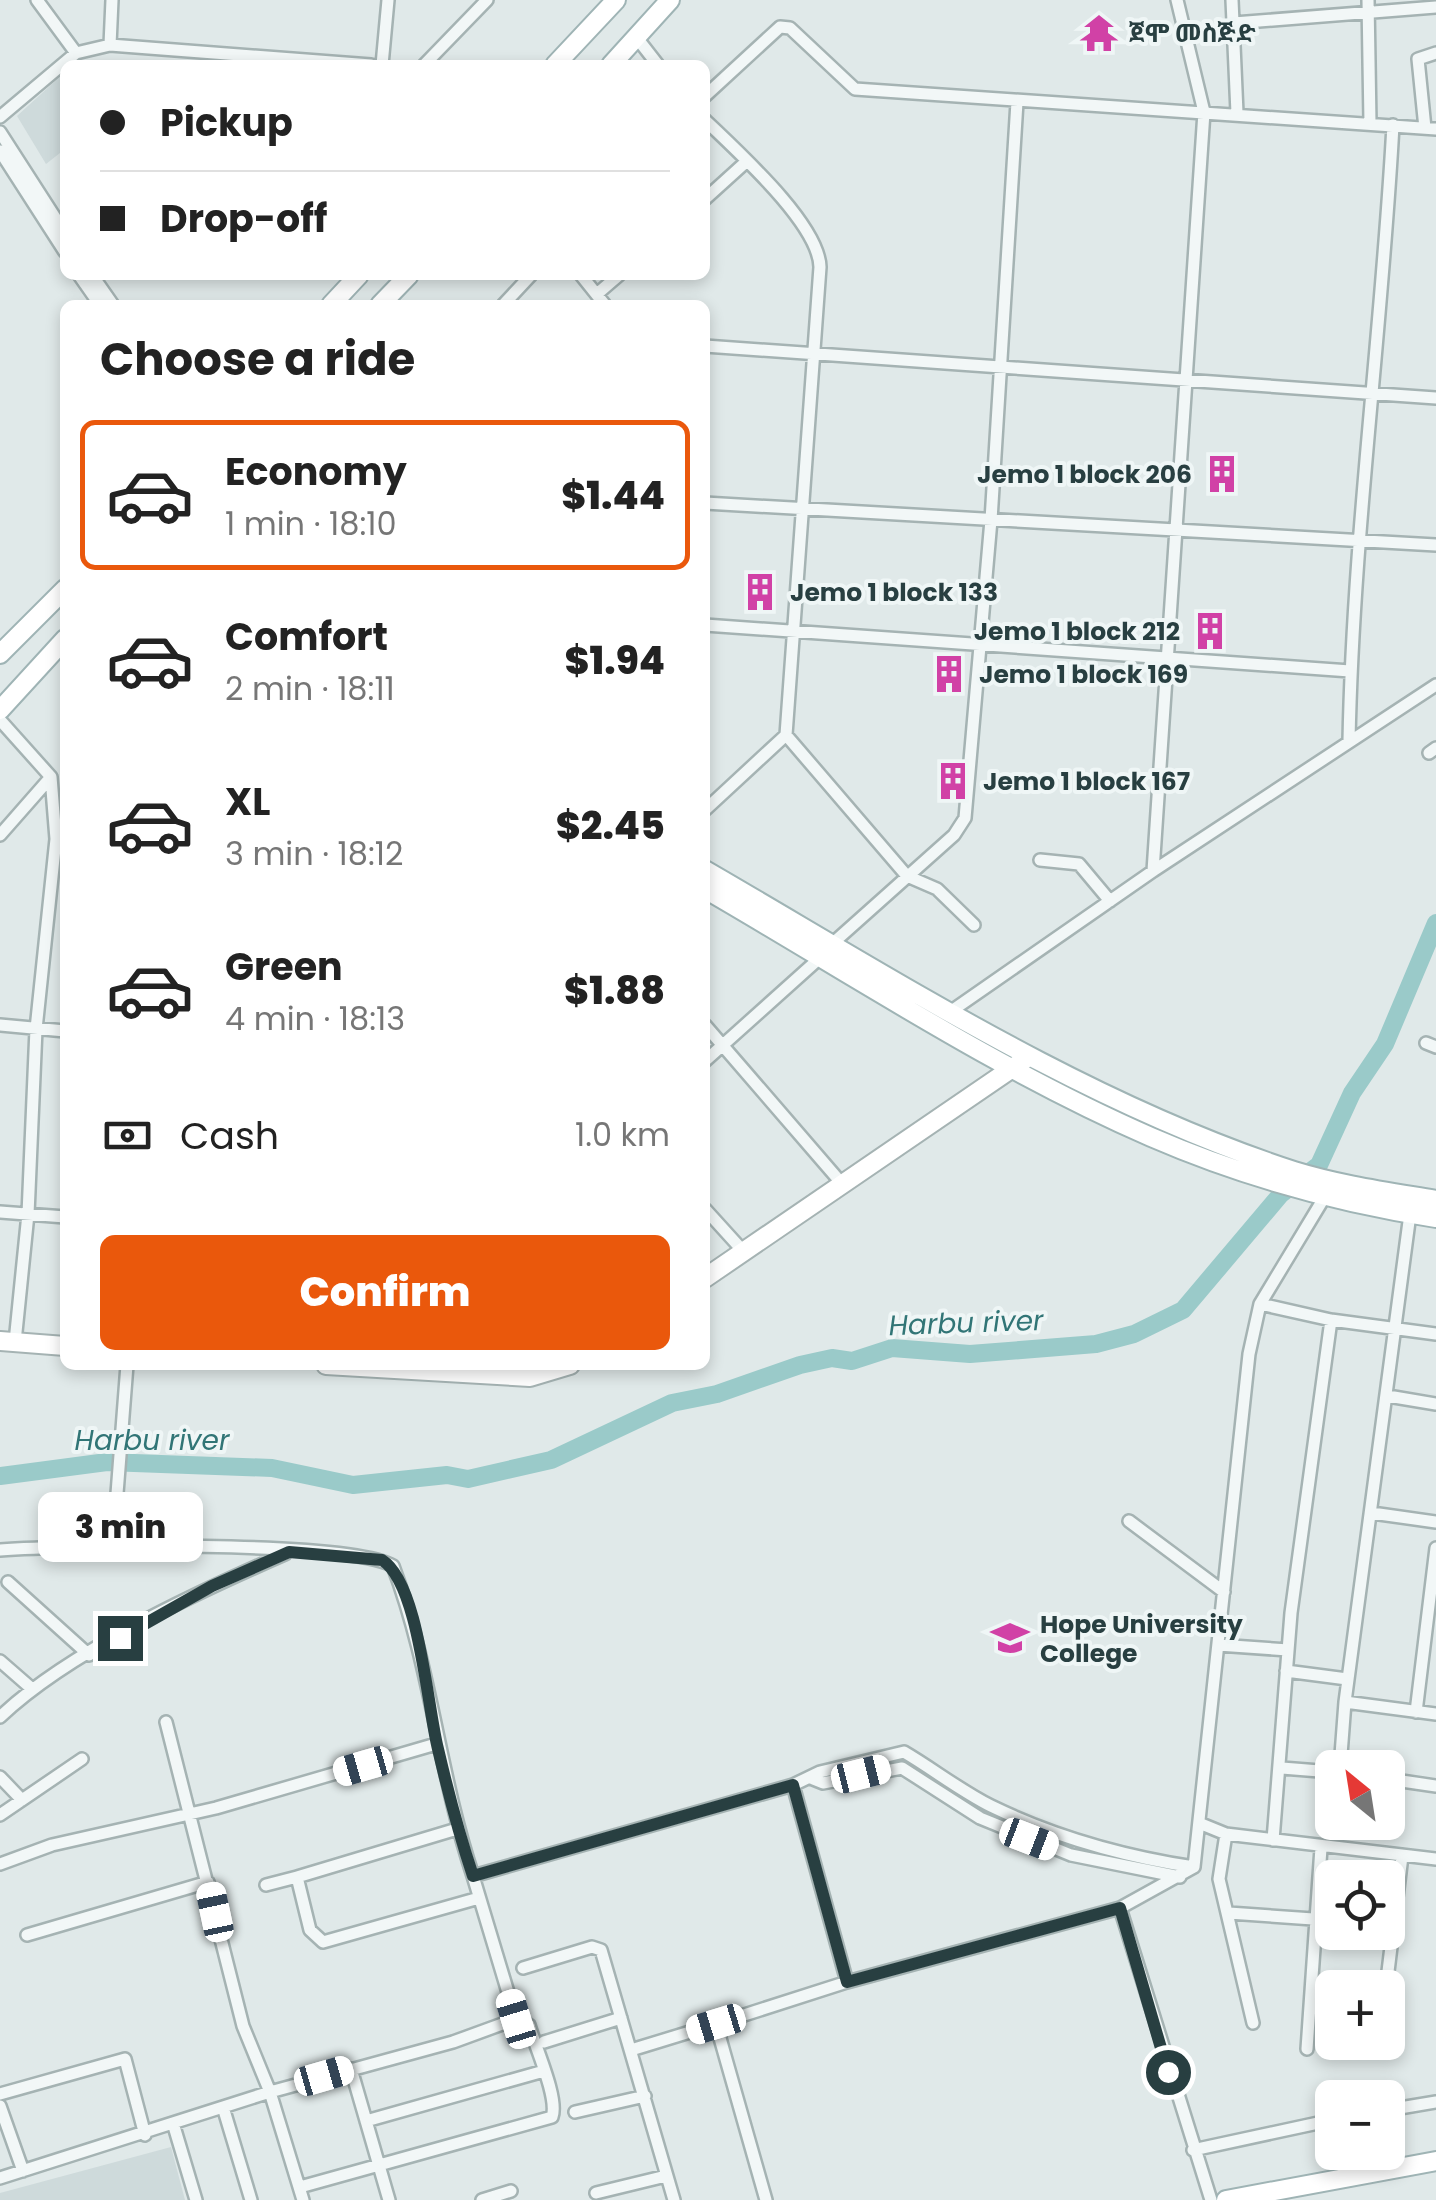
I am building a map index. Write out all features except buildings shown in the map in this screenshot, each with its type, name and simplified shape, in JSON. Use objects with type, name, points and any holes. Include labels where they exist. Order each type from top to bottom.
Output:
[{"type":"main road","points":[[616,60],[670,0]]},
{"type":"main road","points":[[560,60],[611,2]]},
{"type":"main road","points":[[336,300],[354,280]]},
{"type":"main road","points":[[385,300],[404,280]]},
{"type":"main road","points":[[0,654],[60,594]]},
{"type":"main road","points":[[0,710],[60,644]]},
{"type":"main road","points":[[710,878],[1015,1070],[1151,1137],[1275,1182],[1294,1179]]},
{"type":"main road","points":[[827,950],[1152,1117],[1294,1179],[1436,1200]]},
{"type":"main road","points":[[710,1275],[1015,1070],[1031,1053]]},
{"type":"main road","points":[[1325,1184],[1410,1214],[1436,1218]]},
{"type":"main road","points":[[8,1342],[60,1346]]},
{"type":"main road","points":[[411,1370],[530,1377],[553,1370]]},
{"type":"main road","points":[[1226,2200],[1436,2162]]},
{"type":"street","points":[[38,0],[76,53]]},
{"type":"street","points":[[110,45],[112,0]]},
{"type":"street","points":[[382,60],[388,0]]},
{"type":"street","points":[[429,60],[486,0]]},
{"type":"street","points":[[1153,871],[1204,112],[1177,0]]},
{"type":"street","points":[[1232,0],[1237,113]]},
{"type":"street","points":[[1368,5],[1370,124]]},
{"type":"street","points":[[1234,23],[1321,7],[1436,7]]},
{"type":"street","points":[[710,91],[780,27],[790,28],[855,89],[1431,128],[1418,59],[1436,53]]},
{"type":"street","points":[[637,38],[654,60]]},
{"type":"street","points":[[68,60],[76,53],[110,45],[222,60]]},
{"type":"street","points":[[0,117],[60,66]]},
{"type":"street","points":[[710,1056],[954,835],[965,818],[991,520],[1017,102]]},
{"type":"street","points":[[710,125],[748,161],[818,245],[816,356],[786,735],[710,805]]},
{"type":"street","points":[[1349,741],[1350,671],[1392,125]]},
{"type":"street","points":[[0,132],[60,225]]},
{"type":"street","points":[[0,151],[60,244]]},
{"type":"street","points":[[710,195],[748,161]]},
{"type":"street","points":[[584,280],[601,300]]},
{"type":"street","points":[[710,346],[1436,398]]},
{"type":"street","points":[[710,503],[1436,545]]},
{"type":"street","points":[[710,625],[1350,671]]},
{"type":"street","points":[[950,1012],[1153,871],[1436,684]]},
{"type":"street","points":[[0,720],[51,777],[60,839],[36,1029],[28,1214],[8,1342]]},
{"type":"street","points":[[786,735],[907,876],[937,888],[974,925]]},
{"type":"street","points":[[0,834],[51,777]]},
{"type":"street","points":[[1040,860],[1080,864],[1110,901]]},
{"type":"street","points":[[0,1025],[60,1031]]},
{"type":"street","points":[[710,1031],[844,1186]]},
{"type":"street","points":[[631,2050],[847,1982],[1120,1908],[1194,1867],[1249,1354],[1260,1304],[1325,1184]]},
{"type":"street","points":[[0,1212],[60,1217]]},
{"type":"street","points":[[1341,1750],[1344,1702],[1398,1329],[1410,1214]]},
{"type":"street","points":[[710,1215],[744,1252]]},
{"type":"street","points":[[1260,1304],[1330,1320],[1436,1334]]},
{"type":"street","points":[[1273,1840],[1282,1768],[1288,1650],[1330,1320]]},
{"type":"street","points":[[113,1546],[128,1370]]},
{"type":"street","points":[[1388,1396],[1436,1404]]},
{"type":"street","points":[[1372,1512],[1436,1522]]},
{"type":"street","points":[[1129,1520],[1224,1592]]},
{"type":"street","points":[[0,1550],[113,1546],[289,1552],[372,1556],[393,1566],[414,1621],[436,1744],[458,1830],[516,2019],[528,2025],[544,2071],[556,2108],[552,2117],[301,2193],[270,2092],[243,2026],[166,1722]]},
{"type":"street","points":[[1416,1712],[1436,1548]]},
{"type":"street","points":[[0,1717],[30,1688],[212,1586],[289,1552]]},
{"type":"street","points":[[8,1582],[90,1655]]},
{"type":"street","points":[[1218,1645],[1288,1650]]},
{"type":"street","points":[[0,1660],[30,1688]]},
{"type":"street","points":[[1286,1671],[1347,1679]]},
{"type":"street","points":[[1344,1702],[1436,1714]]},
{"type":"street","points":[[0,1864],[52,1845],[190,1814],[436,1744]]},
{"type":"street","points":[[473,1876],[793,1785],[813,1779],[820,1772],[904,1752],[989,1805],[1080,1844],[1124,1856],[1194,1867]]},
{"type":"street","points":[[0,1815],[82,1759]]},
{"type":"street","points":[[813,1779],[823,1784],[902,1768],[980,1818],[1071,1856],[1180,1877]]},
{"type":"street","points":[[1282,1768],[1315,1771]]},
{"type":"street","points":[[0,1777],[22,1800]]},
{"type":"street","points":[[1405,1781],[1436,1786]]},
{"type":"street","points":[[793,1785],[847,1982]]},
{"type":"street","points":[[980,1818],[989,1805]]},
{"type":"street","points":[[1199,1824],[1226,1834],[1436,1859]]},
{"type":"street","points":[[266,1885],[458,1830]]},
{"type":"street","points":[[1226,1834],[1219,1880],[1253,2024]]},
{"type":"street","points":[[1306,2050],[1321,1848]]},
{"type":"street","points":[[1388,1970],[1402,1856]]},
{"type":"street","points":[[298,1877],[313,1936],[322,1942],[479,1898]]},
{"type":"street","points":[[27,1935],[208,1882]]},
{"type":"street","points":[[1120,1908],[1211,2200]]},
{"type":"street","points":[[1229,1913],[1313,1919]]},
{"type":"street","points":[[522,1968],[598,1947],[674,2200]]},
{"type":"street","points":[[544,2042],[621,2018]]},
{"type":"street","points":[[0,2178],[270,2092],[454,2042],[516,2019]]},
{"type":"street","points":[[716,2024],[766,2200]]},
{"type":"street","points":[[0,2094],[125,2059],[145,2134]]},
{"type":"street","points":[[351,2069],[389,2200]]},
{"type":"street","points":[[366,2121],[544,2071]]},
{"type":"street","points":[[575,2112],[644,2096]]},
{"type":"street","points":[[1405,2107],[1436,2102]]},
{"type":"street","points":[[0,2106],[24,2171]]},
{"type":"street","points":[[223,2107],[250,2200]]},
{"type":"street","points":[[173,2124],[196,2200]]},
{"type":"street","points":[[1193,2150],[1315,2124]]},
{"type":"street","points":[[596,2194],[666,2176]]},
{"type":"street","points":[[482,2200],[511,2191]]},
{"type":"shaded area","points":[[60,77],[60,153],[46,164],[17,116]]},
{"type":"shaded area","points":[[171,2147],[185,2200],[0,2200],[0,2193]]},
{"type":"waterway","name":"Harbu river","points":[[0,1476],[107,1462],[272,1468],[353,1485],[447,1475],[468,1479],[551,1460],[672,1403],[717,1394],[832,1358],[852,1361],[892,1348],[970,1354],[1096,1344],[1134,1334],[1183,1310],[1281,1194],[1319,1165],[1352,1093],[1385,1044],[1436,923]]},
{"type":"place","name":"ጀሞ መስጅድ","points":[[1099,33]]},
{"type":"place","name":"Jemo 1 block 206","points":[[1222,474]]},
{"type":"place","name":"Jemo 1 block 133","points":[[760,592]]},
{"type":"place","name":"Jemo 1 block 212","points":[[1210,631]]},
{"type":"place","name":"Jemo 1 block 169","points":[[949,674]]},
{"type":"place","name":"Jemo 1 block 167","points":[[953,781]]},
{"type":"place","name":"Hope University College","points":[[1010,1638]]},
{"type":"route","points":[[120,1638],[212,1586],[289,1552],[372,1556],[382,1560],[393,1566],[414,1621],[436,1744],[473,1876],[793,1785],[847,1982],[1120,1908],[1168,2072]]}]
